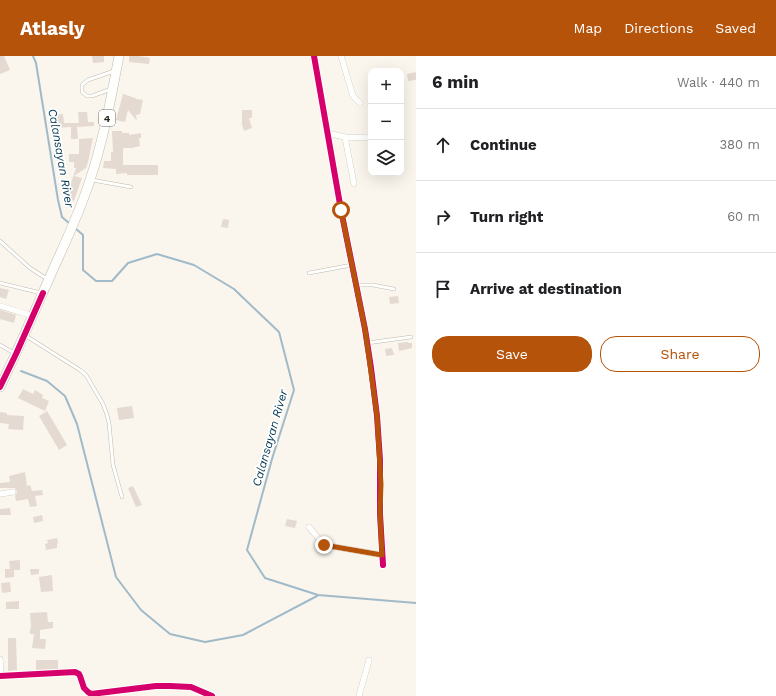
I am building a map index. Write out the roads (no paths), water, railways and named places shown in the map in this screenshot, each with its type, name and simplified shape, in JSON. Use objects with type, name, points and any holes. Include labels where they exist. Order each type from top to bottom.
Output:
[{"type":"highway","name":"4","points":[[0,387],[79,210],[90,179],[103,132],[119,56]]},
{"type":"street","points":[[314,56],[327,133],[365,329],[377,416],[381,484],[380,514],[383,565]]},
{"type":"street","points":[[341,56],[353,96],[360,103]]},
{"type":"street","points":[[327,133],[345,137],[368,138]]},
{"type":"street","points":[[345,137],[354,184]]},
{"type":"street","points":[[0,306],[33,316]]},
{"type":"street","points":[[0,494],[13,492]]},
{"type":"street","points":[[309,527],[324,545],[382,555]]},
{"type":"street","points":[[0,659],[1,676],[75,672],[79,674],[86,690],[91,694],[156,686],[170,686],[191,687],[212,696]]},
{"type":"street","points":[[359,696],[369,660]]},
{"type":"lane","points":[[113,88],[92,96],[87,96],[82,92],[82,84],[88,80],[116,71]]},
{"type":"lane","points":[[90,179],[131,187]]},
{"type":"lane","points":[[0,241],[30,268],[48,280]]},
{"type":"lane","points":[[308,273],[352,265]]},
{"type":"lane","points":[[0,284],[43,293]]},
{"type":"lane","points":[[356,285],[373,285],[394,289]]},
{"type":"lane","points":[[24,335],[80,370],[90,381],[103,404],[107,415],[114,465],[122,497]]},
{"type":"lane","points":[[367,343],[411,337]]},
{"type":"lane","points":[[0,345],[16,354]]},
{"type":"waterway","name":"Calansayan River","points":[[33,56],[36,63],[58,200],[62,217],[70,224]]},
{"type":"waterway","name":"Calansayan River","points":[[75,228],[83,235],[83,270],[96,281],[112,281],[128,263],[157,254],[194,265],[234,289],[279,332],[294,390],[272,459],[247,550],[265,578],[318,595],[416,603]]},
{"type":"waterway","points":[[21,371],[47,381],[65,396],[77,424],[116,577],[141,610],[170,634],[205,642],[243,635],[317,596]]}]
